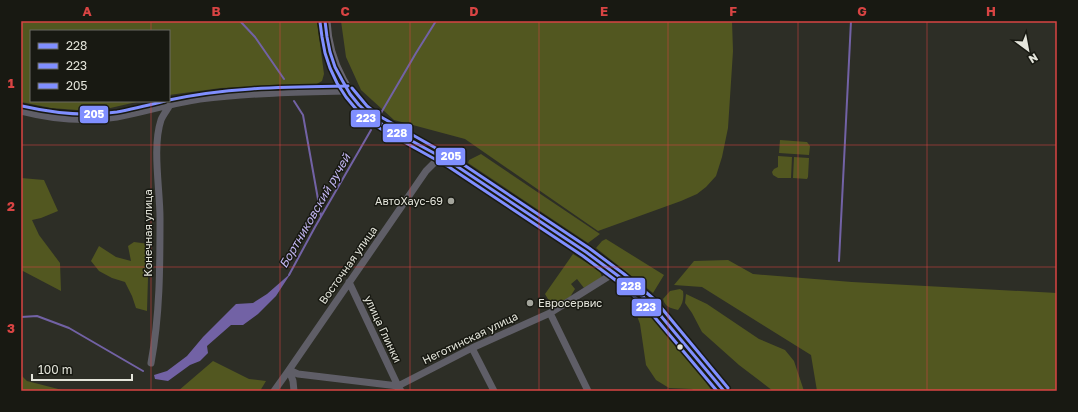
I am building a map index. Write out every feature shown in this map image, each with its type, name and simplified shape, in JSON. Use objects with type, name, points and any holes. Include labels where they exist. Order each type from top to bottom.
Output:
[{"type":"main road","points":[[325,21],[327,42],[331,57],[340,77],[348,91],[374,120],[452,163],[586,252],[614,273],[650,303],[724,391]]},
{"type":"street","points":[[21,111],[65,118],[95,119],[129,114],[203,99],[261,94],[348,91]]},
{"type":"street","name":"Конечная улица","points":[[151,363],[155,343],[159,288],[160,216],[157,150],[158,133],[161,120],[170,105]]},
{"type":"street","name":"Восточная улица","points":[[289,370],[426,171],[441,156]]},
{"type":"street","name":"Неготинская улица","points":[[399,389],[472,348],[550,313],[614,273]]},
{"type":"street","name":"улица Глинки","points":[[349,282],[399,389]]},
{"type":"street","points":[[550,313],[588,391]]},
{"type":"street","points":[[472,348],[494,391]]},
{"type":"street","points":[[289,370],[298,374],[399,389]]},
{"type":"street","points":[[274,391],[289,370]]},
{"type":"street","points":[[289,370],[293,381],[294,391]]},
{"type":"green space","points":[[21,21],[317,21],[324,74],[322,81],[315,85],[221,88],[170,95],[170,30],[30,30],[30,102],[137,102],[106,109],[77,110],[51,108],[21,102]]},
{"type":"green space","points":[[341,21],[732,21],[733,51],[728,128],[722,157],[716,176],[697,194],[598,231],[465,139],[394,120],[361,90],[346,57]]},
{"type":"green space","points":[[780,140],[807,142],[810,146],[809,155],[779,153]]},
{"type":"green space","points":[[481,154],[600,234],[588,243],[468,163],[469,160]]},
{"type":"green space","points":[[778,156],[792,157],[791,178],[778,178],[773,175],[772,172],[778,167]]},
{"type":"green space","points":[[794,157],[809,158],[807,179],[793,178]]},
{"type":"green space","points":[[21,178],[44,180],[58,211],[32,220],[39,235],[60,263],[61,291],[21,270]]},
{"type":"green space","points":[[606,239],[664,275],[653,293],[596,248]]},
{"type":"green space","points":[[134,242],[149,244],[147,311],[136,308],[125,282],[112,278],[99,271],[91,261],[99,246],[116,257],[131,261],[128,246]]},
{"type":"green space","points":[[573,254],[600,271],[602,277],[584,288],[577,279],[571,284],[575,289],[570,297],[552,306],[545,294]]},
{"type":"green space","points":[[728,260],[753,274],[852,282],[1057,293],[1057,391],[817,391],[811,355],[702,287],[674,285],[694,261]]},
{"type":"green space","points":[[680,289],[683,291],[683,296],[680,308],[678,310],[668,307],[663,299],[670,291]]},
{"type":"green space","points":[[686,294],[707,304],[759,339],[785,350],[794,361],[804,391],[773,391],[739,365],[702,332],[685,303]]},
{"type":"green space","points":[[635,296],[687,355],[712,391],[694,391],[692,389],[669,388],[656,380],[646,365],[640,324],[631,300]]},
{"type":"green space","points":[[213,361],[249,379],[266,381],[260,391],[178,391]]},
{"type":"green space","points":[[21,375],[27,381],[66,391],[21,391]]},
{"type":"shaded area","points":[[291,273],[276,296],[258,314],[243,325],[231,325],[207,346],[208,353],[200,361],[190,365],[168,381],[155,379],[154,375],[167,371],[187,356],[203,337],[236,304],[253,303],[267,294]]},
{"type":"waterway","points":[[240,21],[255,37],[284,79]]},
{"type":"waterway","name":"Бортниковский ручей","points":[[381,113],[436,21]]},
{"type":"waterway","points":[[839,261],[851,21]]},
{"type":"waterway","points":[[294,101],[303,115],[321,216]]},
{"type":"waterway","name":"Бортниковский ручей","points":[[289,275],[371,130]]},
{"type":"waterway","name":"Бортниковский ручей","points":[[21,317],[37,316],[69,328],[143,371]]},
{"type":"transit line","name":"228","points":[[325,21],[330,52],[335,67],[350,94],[359,105],[383,125],[452,163],[586,252],[621,278],[650,303],[724,391]]},
{"type":"transit line","name":"223","points":[[320,22],[325,53],[337,83],[346,97],[367,120],[449,167],[583,256],[618,282],[646,307],[717,391]]},
{"type":"transit line","name":"205","points":[[170,100],[213,92],[235,90],[280,87],[348,86]]},
{"type":"transit line","name":"205","points":[[352,88],[367,106],[381,117],[455,159],[589,248],[624,274],[654,299],[728,388]]},
{"type":"transit line","name":"205","points":[[22,106],[45,111],[93,114],[117,112],[161,102]]},
{"type":"place","name":"АвтоХаус-69","points":[[451,201]]},
{"type":"place","name":"Евросервис","points":[[530,303]]}]
